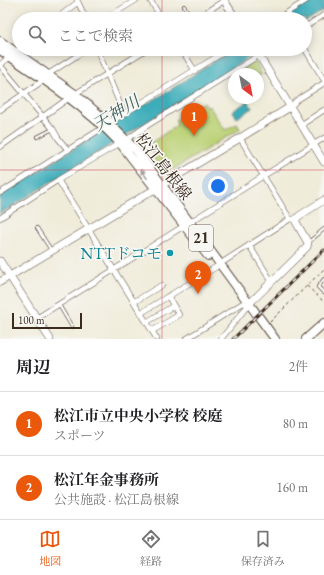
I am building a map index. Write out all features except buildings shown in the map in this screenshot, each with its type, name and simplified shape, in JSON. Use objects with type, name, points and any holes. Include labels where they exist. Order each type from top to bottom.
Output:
[{"type":"main road","name":"松江島根線","points":[[0,42],[12,51]]},
{"type":"main road","name":"松江島根線","points":[[0,50],[12,52]]},
{"type":"main road","name":"松江島根線","points":[[19,56],[72,96],[107,125],[123,141],[136,150],[158,187],[188,224],[218,265],[269,339]]},
{"type":"main road","name":"松江島根線","points":[[246,305],[275,339]]},
{"type":"main road","points":[[306,339],[324,323]]},
{"type":"main road","points":[[314,339],[324,331]]},
{"type":"street","points":[[116,12],[136,0]]},
{"type":"street","points":[[150,0],[158,12]]},
{"type":"street","points":[[205,12],[224,0],[232,12]]},
{"type":"street","points":[[288,12],[307,0]]},
{"type":"street","points":[[64,12],[77,1],[82,12]]},
{"type":"street","points":[[312,22],[324,14]]},
{"type":"street","points":[[12,55],[0,65],[43,116],[68,150]]},
{"type":"street","points":[[0,110],[77,56]]},
{"type":"street","points":[[100,56],[124,114]]},
{"type":"street","points":[[0,147],[72,96],[136,56]]},
{"type":"street","points":[[185,56],[195,71]]},
{"type":"street","points":[[0,193],[218,56]]},
{"type":"street","points":[[0,218],[58,180],[123,141],[252,56]]},
{"type":"street","points":[[259,56],[324,162]]},
{"type":"street","points":[[0,282],[290,107],[297,100],[324,81],[309,56]]},
{"type":"street","points":[[301,125],[324,110]]},
{"type":"street","points":[[186,339],[246,305],[272,282],[307,247],[308,243],[296,222],[240,138]]},
{"type":"street","points":[[37,318],[324,138]]},
{"type":"street","points":[[58,180],[157,339]]},
{"type":"street","points":[[141,313],[324,200]]},
{"type":"street","points":[[249,245],[272,282]]},
{"type":"street","points":[[0,261],[50,339]]},
{"type":"street","points":[[134,302],[162,285]]},
{"type":"street","points":[[152,331],[179,315],[168,296]]},
{"type":"street","points":[[221,339],[246,305]]},
{"type":"street","points":[[147,322],[173,306]]},
{"type":"lane","points":[[184,6],[189,12]]},
{"type":"lane","points":[[37,137],[53,129]]},
{"type":"lane","points":[[37,228],[52,251]]},
{"type":"lane","points":[[308,243],[324,229]]},
{"type":"lane","points":[[324,279],[318,286],[324,293]]},
{"type":"lane","points":[[59,304],[72,326]]},
{"type":"path","points":[[269,323],[324,270]]},
{"type":"path","points":[[307,286],[324,302]]},
{"type":"green space","points":[[252,62],[256,63],[259,68],[243,68]]},
{"type":"green space","points":[[204,102],[207,107],[209,106],[225,130],[237,124],[240,129],[169,172],[162,168],[153,158],[155,155],[152,150],[151,143],[177,125],[175,120]]},
{"type":"water","points":[[313,0],[324,0],[324,10],[312,18],[312,12],[294,12],[305,5],[307,2],[308,3]]},
{"type":"water","name":"天神川","points":[[222,56],[252,56],[233,68],[228,68],[228,71],[0,214],[0,196],[119,119],[162,95]]},
{"type":"water","points":[[244,104],[250,104],[252,108],[237,118],[233,111]]},
{"type":"railway","points":[[233,339],[324,250]]},
{"type":"place","name":"松江市立中央小学校 校庭","points":[[194,136]]},
{"type":"place","name":"NTTドコモ","points":[[170,253]]},
{"type":"place","name":"松江年金事務所","points":[[198,294]]}]
